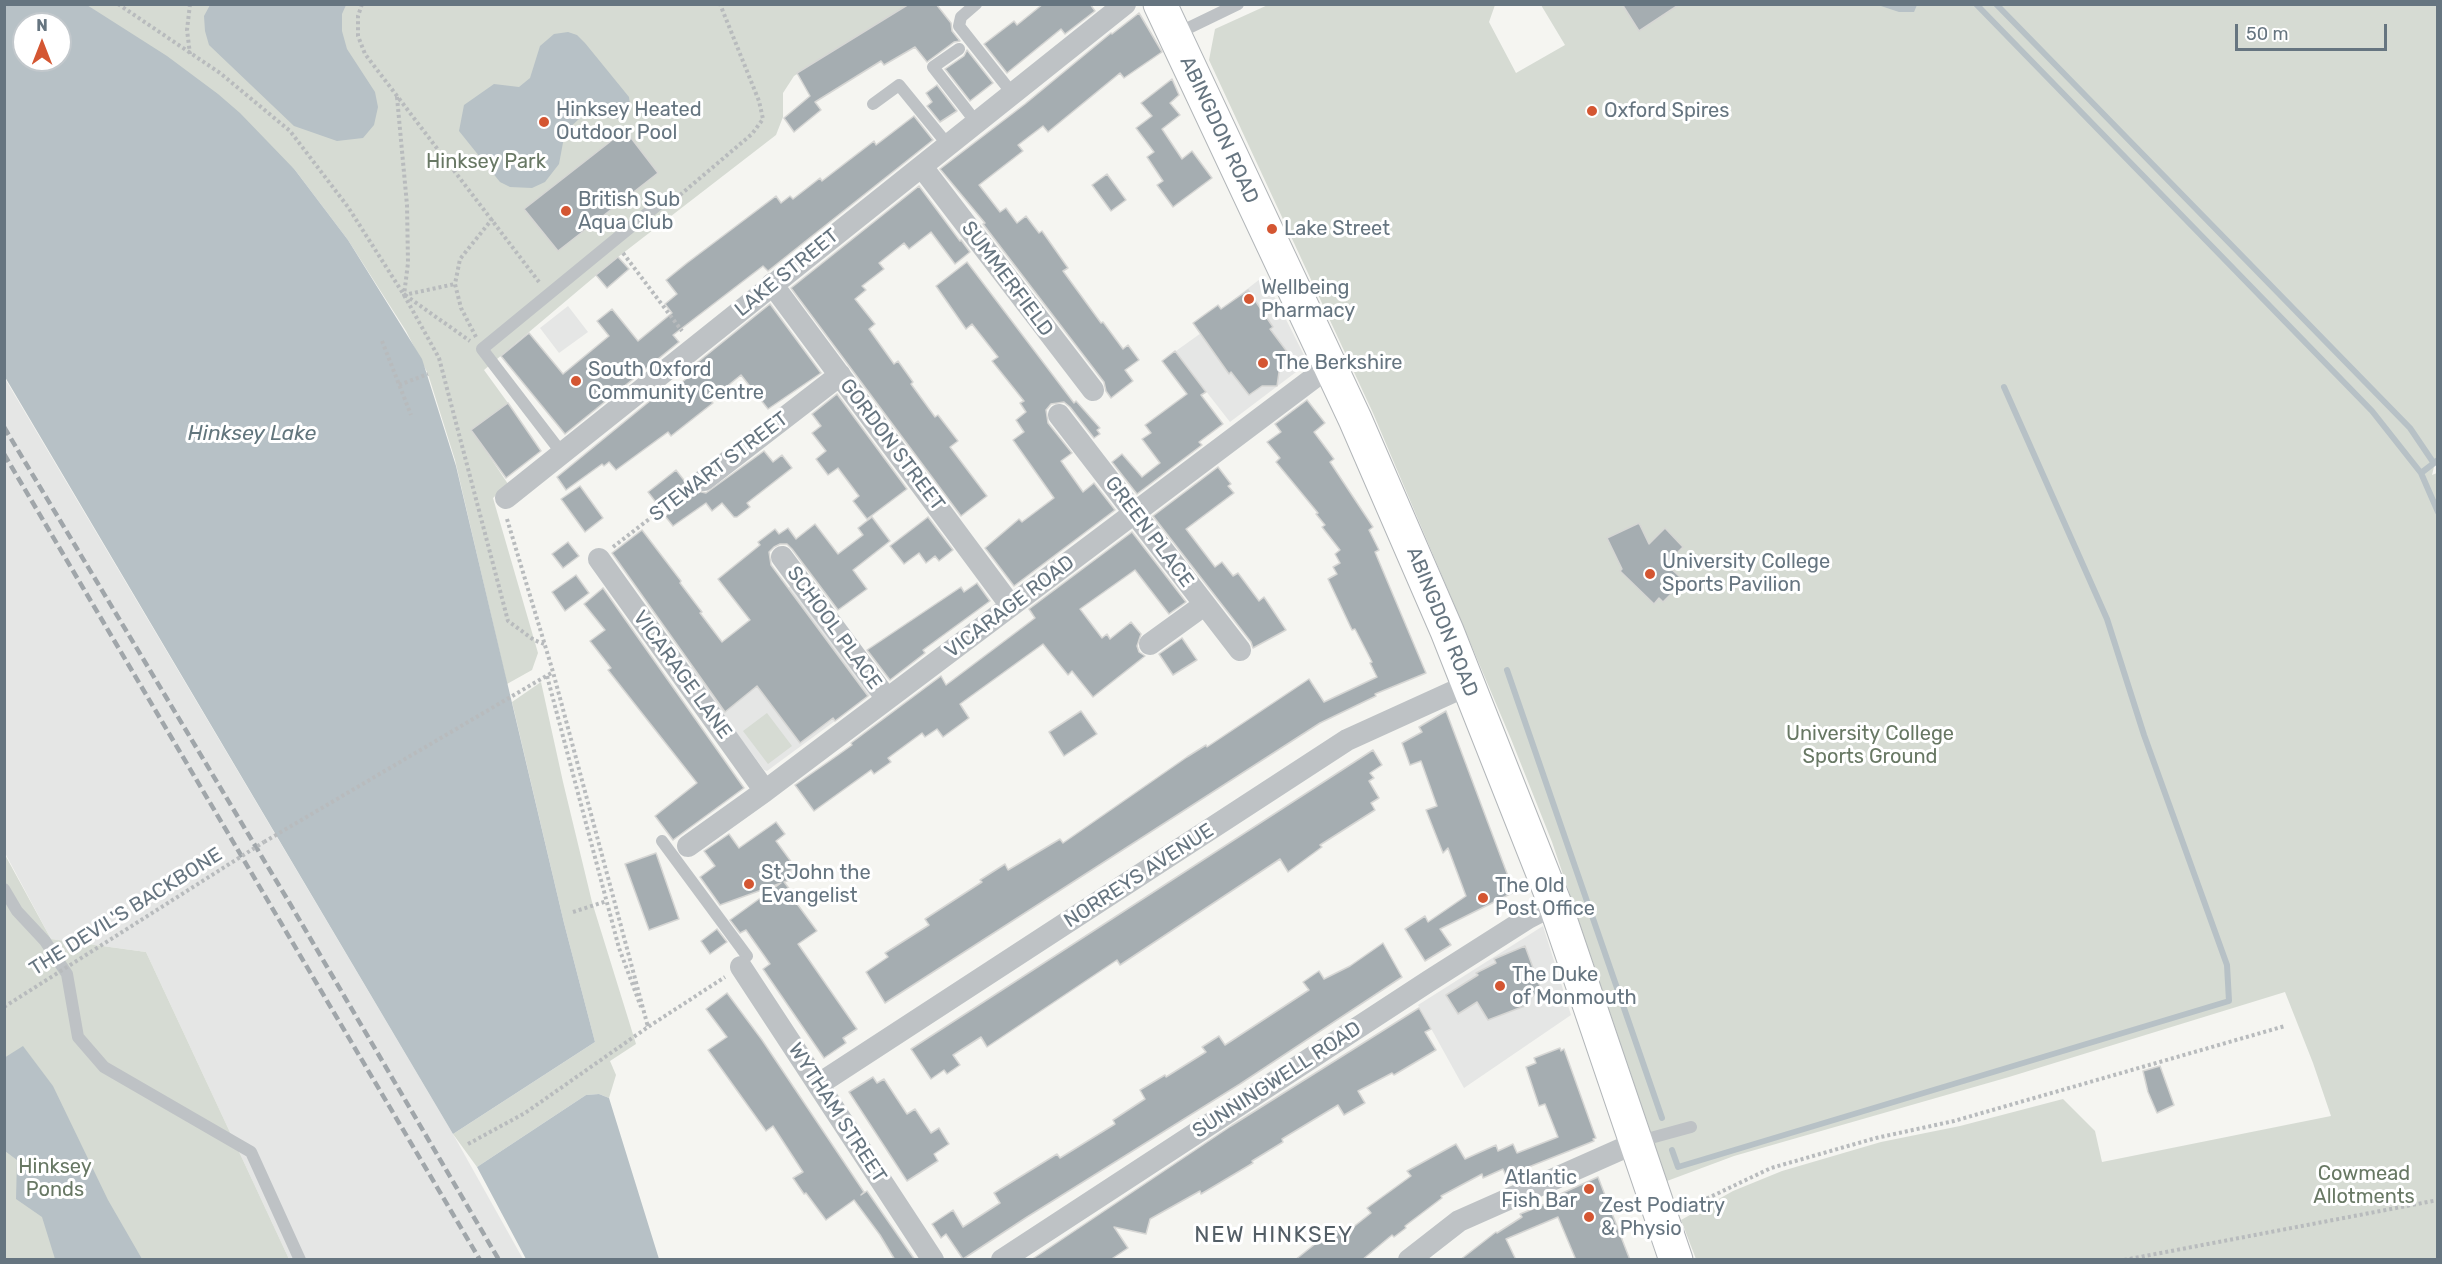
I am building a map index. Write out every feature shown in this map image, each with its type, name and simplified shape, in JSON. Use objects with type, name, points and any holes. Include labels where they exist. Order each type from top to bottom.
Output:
[{"type":"main road","name":"ABINGDON ROAD","points":[[1160,4],[1331,367],[1432,596],[1556,904],[1676,1260]]},
{"type":"street","name":"LAKE STREET","points":[[506,498],[1125,4]]},
{"type":"street","name":"SUMMERFIELD","points":[[922,167],[1093,390]]},
{"type":"street","name":"GORDON STREET","points":[[772,284],[1011,606]]},
{"type":"street","name":"VICARAGE ROAD","points":[[680,851],[887,699],[1314,377],[1331,367]]},
{"type":"street","name":"STEWART STREET","points":[[704,480],[840,375]]},
{"type":"street","name":"GREEN PLACE","points":[[1059,415],[1240,650]]},
{"type":"street","name":"SCHOOL PLACE","points":[[782,557],[887,699]]},
{"type":"street","name":"VICARAGE LANE","points":[[599,559],[765,790]]},
{"type":"street","points":[[1150,644],[1204,605]]},
{"type":"street","name":"NORREYS AVENUE","points":[[819,1084],[1347,740],[1468,685]]},
{"type":"street","name":"SUNNINGWELL ROAD","points":[[1002,1260],[1433,987],[1528,918],[1556,904]]},
{"type":"street","name":"WYTHAM STREET","points":[[744,962],[819,1084],[933,1260]]},
{"type":"street","points":[[1409,1260],[1459,1221],[1635,1143]]},
{"type":"lane","points":[[976,4],[961,17],[959,26],[1012,93]]},
{"type":"lane","points":[[1174,35],[1238,4]]},
{"type":"lane","points":[[959,48],[933,68],[976,122]]},
{"type":"lane","points":[[873,104],[896,81],[948,145]]},
{"type":"lane","points":[[561,452],[482,350],[666,198]]},
{"type":"lane","points":[[662,840],[680,851],[744,962]]},
{"type":"lane","points":[[4,889],[16,911],[45,941],[67,974],[78,1037],[104,1067],[251,1152],[300,1260]]},
{"type":"lane","points":[[1635,1143],[1691,1127]]},
{"type":"path","points":[[118,4],[220,73],[290,131],[348,207],[404,295],[439,358],[508,621],[534,640],[544,644]]},
{"type":"path","points":[[190,4],[187,30],[190,54]]},
{"type":"path","points":[[362,4],[358,16],[358,36],[365,54],[493,218],[549,295]]},
{"type":"path","points":[[680,196],[752,134],[763,119],[759,101],[720,4]]},
{"type":"path","points":[[397,95],[407,205],[408,263],[404,295]]},
{"type":"path","points":[[482,350],[461,308],[455,284],[460,259],[493,218]]},
{"type":"path","points":[[619,247],[695,348]]},
{"type":"path","points":[[404,295],[455,284]]},
{"type":"path","points":[[404,295],[482,350]]},
{"type":"path","points":[[382,341],[411,415]]},
{"type":"path","points":[[399,385],[428,374]]},
{"type":"path","name":"STEWART STREET","points":[[599,559],[696,483],[704,480]]},
{"type":"path","points":[[506,498],[503,506],[553,672],[648,1027]]},
{"type":"path","points":[[553,672],[547,676],[619,948],[648,1027]]},
{"type":"path","name":"THE DEVIL'S BACKBONE","points":[[4,1007],[299,820],[547,676]]},
{"type":"path","points":[[573,912],[607,901]]},
{"type":"path","points":[[468,1144],[525,1113],[744,962]]},
{"type":"path","points":[[1678,1212],[1771,1168],[1876,1138],[1977,1114],[2284,1026]]},
{"type":"path","points":[[2124,1260],[2438,1200]]},
{"type":"shaded area","points":[[1264,276],[1307,361],[1304,366],[1230,422],[1198,381],[1185,391],[1162,361],[1229,313],[1225,306]]},
{"type":"shaded area","points":[[568,306],[588,332],[559,353],[540,328]]},
{"type":"shaded area","points":[[4,377],[453,1134],[523,1259],[289,1259],[146,952],[51,939],[5,853]]},
{"type":"shaded area","points":[[793,584],[873,693],[767,771],[689,669]]},
{"type":"shaded area","points":[[1543,926],[1571,1015],[1464,1088],[1418,1005]]},
{"type":"green space","points":[[1270,4],[1495,5],[1489,22],[1516,73],[1565,45],[1541,5],[1622,5],[1639,30],[1680,4],[2437,5],[2438,451],[2432,475],[2437,473],[2437,1259],[1696,1259],[1681,1220],[1733,1191],[1782,1171],[1881,1142],[1960,1126],[2063,1099],[2095,1131],[2102,1162],[2331,1116],[2285,992],[2009,1077],[1734,1156],[1667,1181],[1552,842],[1511,739],[1373,413],[1209,60],[1215,29]]},
{"type":"green space","name":"Hinksey Park","points":[[87,5],[909,5],[794,76],[783,93],[783,117],[776,135],[618,257],[484,370],[508,403],[472,430],[508,484],[493,498],[538,653],[532,670],[507,684],[455,460],[428,374],[406,331],[348,240],[295,170]]},
{"type":"green space","points":[[541,682],[592,902],[636,1044],[610,1061],[616,1075],[609,1098],[599,1094],[586,1095],[477,1167],[453,1134],[595,1042],[564,923],[512,702]]},
{"type":"green space","points":[[767,713],[792,746],[768,764],[743,731]]},
{"type":"green space","points":[[4,853],[51,939],[146,952],[289,1259],[5,1259]]},
{"type":"water","name":"Hinksey Lake","points":[[4,5],[87,5],[167,56],[218,94],[240,113],[295,170],[348,240],[422,359],[456,466],[564,923],[595,1042],[453,1134],[5,377]]},
{"type":"water","points":[[210,5],[346,5],[342,14],[342,31],[347,49],[375,92],[378,107],[374,125],[363,138],[337,141],[294,126],[209,45],[204,16]]},
{"type":"water","points":[[1878,5],[1917,5],[1914,12],[1899,12]]},
{"type":"water","points":[[568,32],[577,35],[585,43],[629,97],[630,104],[627,113],[618,119],[581,117],[565,132],[559,164],[545,182],[532,188],[510,187],[500,182],[459,131],[464,105],[494,84],[519,87],[530,78],[540,46],[554,34]]},
{"type":"water","name":"Hinksey Ponds","points":[[23,1046],[53,1086],[108,1200],[142,1259],[55,1259],[42,1217],[16,1199],[17,1160],[5,1151],[4,1058]]},
{"type":"water","points":[[599,1094],[609,1098],[659,1259],[526,1259],[477,1167],[586,1095]]},
{"type":"building","points":[[909,4],[936,4],[951,23],[952,31],[960,41],[954,42],[927,62],[915,47],[884,65],[881,61],[815,102],[821,110],[794,132],[784,118],[810,96],[797,73]]},
{"type":"building","points":[[1043,4],[1090,4],[1095,11],[1065,34],[1061,29],[1007,73],[984,44],[1014,21],[1017,25]]},
{"type":"building","points":[[1622,4],[1680,4],[1639,31]]},
{"type":"building","points":[[1139,13],[1162,52],[1124,78],[1120,73],[1048,132],[1043,126],[1018,145],[1023,151],[979,185],[1000,212],[1006,208],[1017,223],[1026,216],[1039,233],[1042,231],[1068,268],[1063,271],[1101,323],[1103,322],[1123,349],[1128,345],[1139,360],[1125,370],[1133,381],[1111,398],[1104,382],[983,224],[985,223],[940,169]]},
{"type":"building","points":[[967,50],[993,83],[970,101],[945,69],[964,56]]},
{"type":"building","points":[[1172,79],[1179,95],[1170,103],[1180,115],[1162,129],[1182,159],[1192,151],[1212,178],[1173,207],[1157,185],[1163,181],[1147,157],[1154,152],[1136,128],[1152,116],[1141,103]]},
{"type":"building","points":[[937,85],[957,111],[940,122],[927,106],[932,102],[926,93]]},
{"type":"building","points":[[914,116],[933,140],[768,271],[763,266],[673,335],[679,342],[565,434],[501,356],[529,333],[563,374],[609,336],[597,321],[612,309],[638,341],[672,313],[665,304],[677,294],[666,280],[776,196],[781,203],[790,196],[793,199],[820,178],[822,181],[874,141],[876,145]]},
{"type":"building","points":[[625,130],[658,173],[558,251],[524,209]]},
{"type":"building","points":[[1107,174],[1126,200],[1111,211],[1092,185]]},
{"type":"building","points":[[919,186],[970,252],[955,264],[931,232],[909,249],[904,243],[879,263],[884,269],[862,286],[866,290],[855,299],[875,324],[869,329],[894,364],[898,361],[913,382],[911,384],[935,417],[938,415],[958,441],[950,447],[987,496],[961,516],[791,288]]},
{"type":"building","points":[[618,257],[629,269],[607,288],[596,275]]},
{"type":"building","points":[[967,262],[1074,403],[1076,401],[1100,428],[1097,430],[1100,434],[1094,438],[1064,402],[1051,404],[1046,410],[1048,423],[1072,453],[1061,461],[1083,492],[1094,483],[1115,510],[1014,586],[985,548],[1019,519],[1022,522],[1054,498],[1013,440],[1024,432],[1016,420],[1026,412],[1020,403],[1024,401],[992,361],[998,357],[972,324],[966,329],[936,286]]},
{"type":"building","points":[[1248,290],[1273,327],[1270,329],[1294,361],[1279,372],[1277,386],[1262,386],[1249,395],[1231,372],[1229,374],[1193,323],[1218,305],[1221,309]]},
{"type":"building","points":[[770,304],[821,373],[768,409],[741,375],[710,400],[713,403],[671,436],[668,432],[616,470],[609,462],[604,466],[602,464],[566,490],[557,477],[662,391],[666,395],[697,370],[693,366]]},
{"type":"building","points":[[1175,351],[1206,392],[1201,395],[1223,424],[1199,442],[1202,445],[1137,494],[1112,462],[1122,454],[1142,477],[1160,463],[1142,439],[1151,433],[1145,425],[1187,394],[1162,361]]},
{"type":"building","points":[[837,394],[907,489],[867,519],[853,501],[859,496],[838,468],[828,475],[816,459],[826,451],[812,433],[821,426],[812,414]]},
{"type":"building","points":[[1307,400],[1325,423],[1314,432],[1334,459],[1330,462],[1373,527],[1369,530],[1379,550],[1375,552],[1426,673],[1375,694],[1376,696],[1320,723],[885,1003],[866,972],[888,957],[885,953],[929,925],[925,919],[982,882],[980,880],[1005,864],[1008,870],[1060,839],[1063,843],[1187,757],[1206,745],[1207,747],[1309,679],[1324,702],[1377,677],[1370,663],[1372,662],[1355,629],[1352,630],[1328,579],[1337,574],[1333,567],[1340,563],[1335,554],[1340,550],[1322,527],[1325,525],[1316,514],[1318,513],[1276,462],[1280,458],[1267,442],[1281,432],[1275,424]]},
{"type":"building","points":[[508,403],[541,451],[506,478],[471,430]]},
{"type":"building","points":[[764,451],[773,462],[782,455],[792,468],[747,503],[750,507],[737,517],[734,517],[722,503],[712,511],[706,503],[673,526],[665,516],[678,506],[670,495],[658,505],[648,492],[676,470],[694,493],[697,491],[706,493]]},
{"type":"building","points":[[1218,467],[1231,484],[1228,486],[1234,493],[1186,529],[1215,567],[1222,562],[1233,576],[1238,573],[1259,601],[1264,597],[1286,630],[1253,648],[1251,642],[1153,516]]},
{"type":"building","points":[[580,486],[603,518],[585,532],[561,499]]},
{"type":"building","points":[[872,517],[890,541],[853,570],[867,589],[838,610],[787,544],[780,544],[769,552],[771,565],[868,696],[835,721],[833,718],[800,743],[757,686],[725,712],[612,553],[642,530],[681,581],[680,583],[702,612],[700,613],[722,642],[750,620],[718,579],[760,545],[758,542],[775,529],[779,534],[788,528],[796,539],[815,524],[838,554],[863,535],[858,528]]},
{"type":"building","points":[[928,517],[953,550],[939,561],[935,556],[926,563],[919,553],[904,564],[890,546]]},
{"type":"building","points":[[1639,523],[1649,544],[1665,528],[1683,547],[1666,564],[1680,577],[1675,582],[1679,586],[1663,602],[1659,598],[1654,604],[1620,571],[1622,569],[1607,538]]},
{"type":"building","points":[[1132,532],[1186,602],[1169,614],[1135,570],[1080,609],[1102,638],[1107,634],[1110,639],[1131,622],[1141,634],[1137,646],[1139,652],[1145,656],[1093,697],[1072,671],[1068,675],[1043,644],[960,704],[969,718],[943,737],[937,729],[925,737],[922,733],[888,758],[891,762],[874,774],[871,770],[814,811],[795,785],[852,745],[851,743],[941,676],[946,685],[1035,618],[1029,609]]},
{"type":"building","points":[[568,542],[579,556],[563,568],[552,554]]},
{"type":"building","points":[[576,575],[589,593],[565,611],[552,592]]},
{"type":"building","points":[[977,583],[990,601],[923,650],[925,653],[890,680],[867,650],[961,587],[964,592]]},
{"type":"building","points":[[603,588],[744,788],[673,840],[655,816],[697,783],[608,670],[611,668],[590,641],[605,630],[584,604]]},
{"type":"building","points":[[1182,638],[1197,660],[1173,675],[1159,654]]},
{"type":"building","points":[[1081,711],[1097,734],[1064,756],[1049,732]]},
{"type":"building","points":[[1446,711],[1514,892],[1440,929],[1451,945],[1425,961],[1405,929],[1425,916],[1428,922],[1466,896],[1448,848],[1443,853],[1426,810],[1437,806],[1421,761],[1410,765],[1402,743],[1422,732],[1419,727]]},
{"type":"building","points":[[1373,750],[1382,765],[1370,773],[1374,778],[1369,781],[1379,798],[1371,803],[1375,810],[1320,845],[1322,847],[1288,872],[1280,859],[1120,965],[1117,960],[987,1047],[981,1037],[953,1055],[960,1065],[947,1074],[944,1070],[931,1079],[911,1049]]},
{"type":"building","points":[[776,822],[785,834],[776,841],[795,867],[790,871],[795,878],[784,882],[817,931],[798,944],[857,1029],[843,1038],[846,1043],[824,1058],[763,969],[770,964],[746,930],[740,933],[730,920],[781,883],[720,905],[700,877],[715,866],[704,851],[729,834],[739,848]]},
{"type":"building","points":[[656,853],[679,919],[649,930],[625,864]]},
{"type":"building","points":[[717,929],[727,942],[710,954],[701,941]]},
{"type":"building","points":[[1383,943],[1402,977],[1240,1084],[963,1259],[946,1234],[941,1238],[932,1224],[953,1210],[963,1227],[1000,1203],[994,1193],[1057,1154],[1060,1158],[1115,1124],[1113,1120],[1145,1099],[1140,1090],[1206,1052],[1202,1047],[1219,1036],[1225,1045],[1309,990],[1303,982],[1319,971],[1324,979],[1350,966]]},
{"type":"building","name":"The Duke of Monmouth","points":[[1525,946],[1542,992],[1528,998],[1530,1004],[1488,1020],[1477,1002],[1458,1014],[1446,995],[1478,975],[1476,973],[1496,963],[1494,959]]},
{"type":"building","points":[[727,993],[762,1040],[864,1192],[861,1195],[867,1191],[915,1260],[895,1260],[854,1200],[826,1220],[806,1193],[804,1194],[793,1178],[803,1172],[773,1126],[766,1131],[708,1050],[727,1037],[706,1009]]},
{"type":"building","points":[[1419,1008],[1431,1029],[1425,1032],[1436,1050],[1394,1075],[1392,1073],[1358,1091],[1365,1103],[1344,1115],[1338,1105],[1282,1139],[1283,1142],[1252,1161],[1253,1163],[1201,1194],[1200,1191],[1150,1219],[1146,1234],[1114,1227],[1128,1248],[1110,1260],[1031,1260],[1231,1126]]},
{"type":"building","points":[[1560,1048],[1561,1051],[1564,1049],[1596,1138],[1593,1139],[1594,1141],[1506,1176],[1503,1169],[1483,1178],[1482,1174],[1441,1196],[1442,1198],[1405,1226],[1406,1228],[1394,1237],[1392,1235],[1362,1260],[1295,1260],[1335,1228],[1342,1236],[1371,1213],[1367,1208],[1411,1176],[1407,1171],[1456,1144],[1465,1159],[1496,1145],[1498,1151],[1513,1144],[1517,1153],[1558,1137],[1545,1104],[1539,1106],[1526,1067],[1536,1063],[1534,1058]]},
{"type":"building","points":[[2160,1066],[2174,1105],[2157,1113],[2148,1092],[2143,1071]]},
{"type":"building","points":[[873,1077],[877,1083],[884,1079],[907,1114],[915,1109],[931,1133],[939,1128],[949,1144],[934,1154],[938,1161],[907,1181],[849,1092]]},
{"type":"building","points":[[1598,1177],[1630,1260],[1576,1260],[1558,1217],[1506,1239],[1516,1260],[1460,1260],[1496,1232],[1522,1217],[1520,1214],[1548,1203],[1547,1200]]},
{"type":"waterway","points":[[1976,4],[2372,411],[2421,473],[2438,512]]},
{"type":"waterway","points":[[1996,4],[2410,428],[2433,462]]},
{"type":"waterway","points":[[1672,1150],[1678,1167],[2229,1001],[2227,965],[2144,735],[2107,619],[2004,387]]},
{"type":"waterway","points":[[2421,473],[2438,460]]},
{"type":"waterway","points":[[1507,670],[1662,1118]]},
{"type":"railway","points":[[4,427],[289,902],[499,1260]]},
{"type":"railway","points":[[4,454],[480,1260]]},
{"type":"place","name":"Oxford Spires","points":[[1592,111]]},
{"type":"place","name":"Hinksey Heated Outdoor Pool","points":[[544,122]]},
{"type":"place","name":"British Sub Aqua Club","points":[[566,211]]},
{"type":"place","name":"Lake Street","points":[[1272,229]]},
{"type":"place","name":"Wellbeing Pharmacy","points":[[1249,299]]},
{"type":"place","name":"The Berkshire","points":[[1263,363]]},
{"type":"place","name":"South Oxford Community Centre","points":[[576,381]]},
{"type":"place","name":"University College Sports Pavilion","points":[[1650,574]]},
{"type":"place","name":"St John the Evangelist","points":[[749,884]]},
{"type":"place","name":"The Old Post Office","points":[[1483,898]]},
{"type":"place","name":"The Duke of Monmouth","points":[[1500,986]]},
{"type":"place","name":"Atlantic Fish Bar","points":[[1589,1189]]},
{"type":"place","name":"Zest Podiatry & Physio","points":[[1589,1217]]},
{"type":"district","name":"NEW HINKSEY","points":[[1274,1236]]},
{"type":"park label","name":"University College Sports Ground","points":[[1870,746]]},
{"type":"park label","name":"Cowmead Allotments","points":[[2364,1186]]}]
